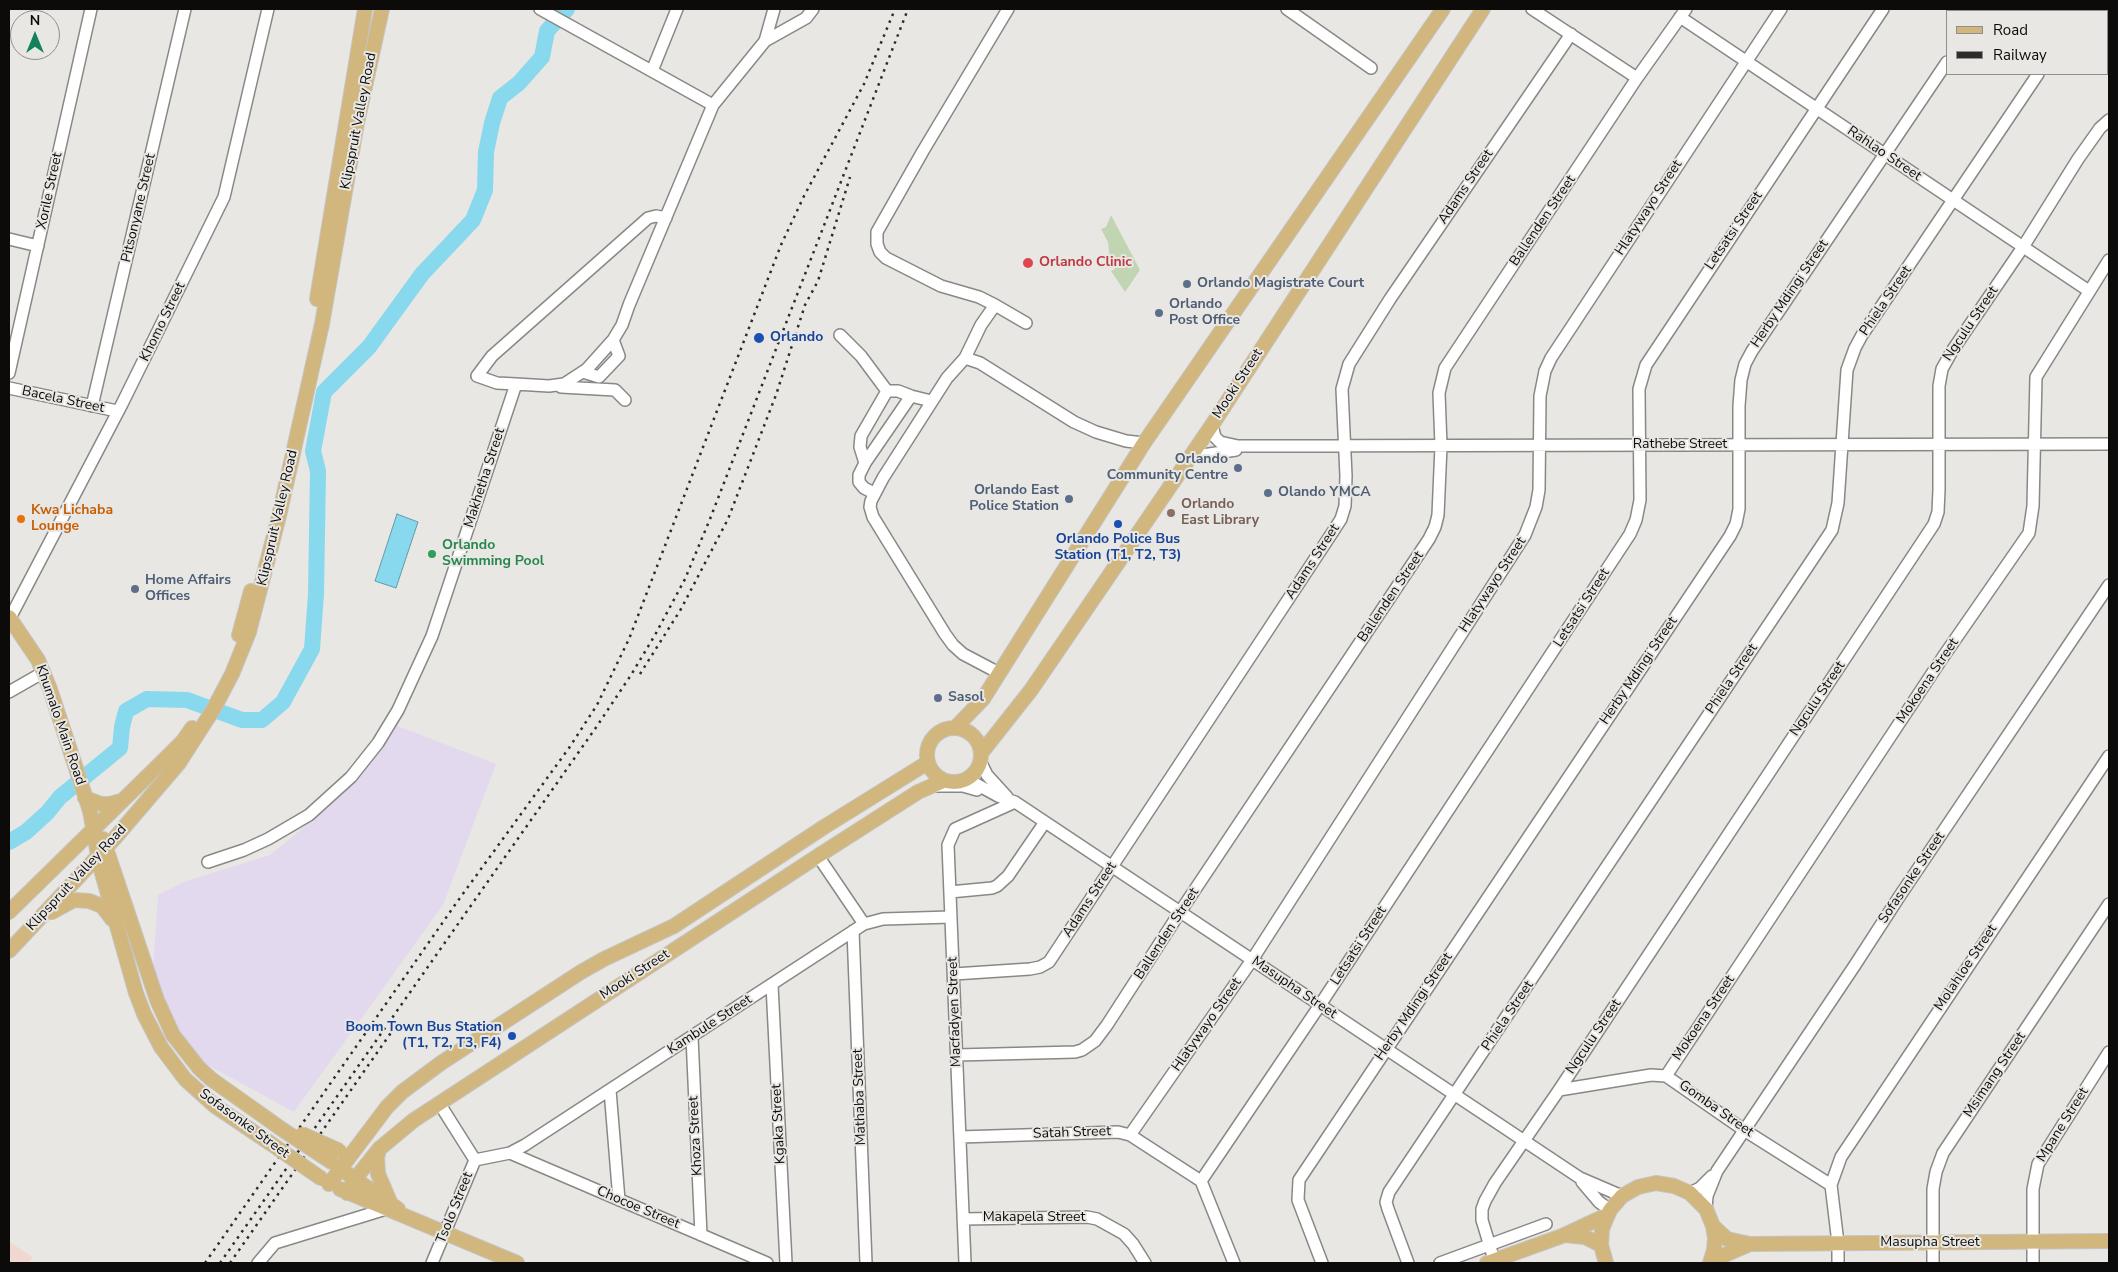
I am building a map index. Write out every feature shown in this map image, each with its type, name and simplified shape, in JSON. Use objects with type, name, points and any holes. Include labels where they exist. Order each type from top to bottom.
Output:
[{"type":"main road","name":"Klipspruit Valley Road","points":[[9,951],[102,851],[179,763],[250,632],[322,324],[357,124],[382,9]]},
{"type":"main road","points":[[955,728],[983,699],[1144,443],[1443,9]]},
{"type":"main road","name":"Mooki Street","points":[[981,757],[1031,690],[1212,425],[1483,9]]},
{"type":"main road","name":"Klipspruit Valley Road","points":[[228,672],[257,570],[308,345],[345,137],[364,12]]},
{"type":"main road","name":"Khumalo Main Road","points":[[9,617],[33,650],[44,672],[95,828]]},
{"type":"main road","name":"Klipspruit Valley Road","points":[[9,912],[198,726]]},
{"type":"main road","points":[[955,728],[971,733],[979,743],[981,757],[977,771],[967,779],[937,784],[927,758],[935,736],[948,729],[955,728]]},
{"type":"main road","name":"Mooki Street","points":[[326,1181],[342,1159],[387,1107],[402,1092],[440,1063],[604,959],[674,926],[873,796],[927,758]]},
{"type":"main road","points":[[116,874],[118,853],[124,838],[168,784],[179,763]]},
{"type":"main road","name":"Mooki Street","points":[[347,1193],[355,1179],[379,1148],[401,1129],[818,856],[918,792],[937,784]]},
{"type":"main road","points":[[74,847],[83,818],[85,798],[101,804],[121,801]]},
{"type":"main road","name":"Sofasonke Street","points":[[95,828],[102,851],[119,933],[144,1014],[171,1062],[200,1094],[326,1181],[347,1193],[388,1206]]},
{"type":"main road","name":"Sofasonke Street","points":[[102,851],[116,874],[157,1000],[173,1035],[205,1073],[263,1115],[342,1159],[355,1179],[388,1206],[410,1218],[517,1263]]},
{"type":"main road","points":[[26,933],[52,911],[74,900],[96,903],[102,906],[110,914],[119,933]]},
{"type":"main road","points":[[379,1148],[377,1158],[378,1174],[388,1206]]},
{"type":"main road","points":[[1606,1263],[1601,1245],[1602,1229],[1608,1213],[1622,1196],[1638,1187],[1656,1184],[1674,1186],[1690,1193],[1706,1209],[1713,1226],[1715,1238],[1711,1262]]},
{"type":"main road","points":[[1492,1262],[1562,1236],[1608,1213]]},
{"type":"main road","name":"Masupha Street","points":[[1713,1226],[1728,1239],[1750,1244],[2109,1242]]},
{"type":"main road","points":[[1562,1236],[1585,1237],[1601,1245]]},
{"type":"main road","name":"Masupha Street","points":[[1711,1262],[1750,1244]]},
{"type":"street","name":"Xorile Street","points":[[9,374],[91,9]]},
{"type":"street","name":"Pitsonyane Street","points":[[92,406],[185,9]]},
{"type":"street","name":"Khomo Street","points":[[9,617],[117,412],[224,197],[268,9]]},
{"type":"street","points":[[541,9],[713,105]]},
{"type":"street","points":[[652,71],[677,9]]},
{"type":"street","points":[[765,41],[774,9]]},
{"type":"street","points":[[549,386],[564,384],[583,372],[613,340],[622,325],[713,105],[765,41],[806,18],[813,9]]},
{"type":"street","points":[[1008,9],[922,151],[877,232],[877,244],[880,252],[886,258],[941,286],[995,305],[1026,323]]},
{"type":"street","points":[[1287,9],[1371,68]]},
{"type":"street","points":[[1532,9],[1638,78]]},
{"type":"street","name":"Hlatywayo Street","points":[[1130,1135],[1252,960],[1525,535],[1536,507],[1539,490],[1542,381],[1551,358],[1780,9]]},
{"type":"street","name":"Letsatsi Street","points":[[1201,1181],[1320,1005],[1630,534],[1636,520],[1640,500],[1639,389],[1646,365],[1726,242],[1883,9]]},
{"type":"street","name":"Rahlao Street","points":[[1683,13],[1746,61],[2089,291]]},
{"type":"street","name":"Ballenden Street","points":[[957,1055],[1082,1050],[1095,1041],[1107,1025],[1180,912],[1429,539],[1438,515],[1441,446],[1438,393],[1445,368],[1683,13]]},
{"type":"street","name":"Adams Street","points":[[954,974],[1040,968],[1049,962],[1341,519],[1345,506],[1346,492],[1342,390],[1344,376],[1355,352],[1571,34]]},
{"type":"street","name":"Herby Mdingi Street","points":[[1322,1263],[1298,1200],[1299,1180],[1730,536],[1736,524],[1739,510],[1740,380],[1752,351],[1946,63]]},
{"type":"street","name":"Phiela Street","points":[[1408,1263],[1388,1209],[1387,1197],[1832,530],[1838,503],[1847,370],[1853,353],[1862,335],[2037,75]]},
{"type":"street","name":"Ngculu Street","points":[[1492,1262],[1482,1209],[1495,1183],[1559,1090],[1934,524],[1938,512],[1939,386],[1942,369],[1952,351],[2023,247],[2078,159],[2100,128],[2109,120]]},
{"type":"street","points":[[625,400],[615,390],[497,383],[477,376],[492,356],[648,218],[656,216],[666,218]]},
{"type":"street","points":[[9,239],[38,246]]},
{"type":"street","name":"Mokoena Street","points":[[1666,1076],[1943,657],[2026,538],[2031,526],[2032,516],[2036,377],[2109,260]]},
{"type":"street","points":[[995,305],[981,325],[964,358],[952,371],[874,493],[870,507],[873,517],[944,634],[963,654],[999,673]]},
{"type":"street","points":[[840,335],[861,356],[887,391]]},
{"type":"street","points":[[964,358],[980,363],[1074,422],[1096,432],[1126,441],[1144,443]]},
{"type":"street","name":"Makhetha Street","points":[[208,862],[244,850],[268,839],[309,815],[351,777],[378,743],[398,710],[432,636],[516,384]]},
{"type":"street","name":"Bacela Street","points":[[9,388],[117,412]]},
{"type":"street","points":[[887,391],[898,390],[911,396],[932,401]]},
{"type":"street","points":[[865,463],[860,447],[861,436],[887,391]]},
{"type":"street","points":[[874,493],[861,486],[859,475],[865,463],[911,396]]},
{"type":"street","name":"Rathebe Street","points":[[1212,425],[1215,437],[1220,442],[1250,446],[2109,444]]},
{"type":"street","points":[[1126,441],[1136,456]]},
{"type":"street","name":"Rathebe Street","points":[[1189,457],[1237,450],[1250,446]]},
{"type":"street","name":"Sofasonke Street","points":[[1706,1209],[1707,1196],[1717,1171],[1855,965],[1898,896],[2109,585]]},
{"type":"street","points":[[9,692],[44,672]]},
{"type":"street","name":"Molahloe Street","points":[[1831,1185],[1841,1157],[1848,1145],[2109,756]]},
{"type":"street","name":"Masupha Street","points":[[981,757],[987,775],[1007,799]]},
{"type":"street","name":"Masupha Street","points":[[967,779],[1007,799],[1045,822],[1580,1178],[1622,1196]]},
{"type":"street","points":[[937,784],[967,786],[1007,799]]},
{"type":"street","name":"Macfadyen Street","points":[[965,1263],[948,845],[955,829],[1007,799]]},
{"type":"street","points":[[950,892],[997,886],[1008,876],[1045,822]]},
{"type":"street","points":[[818,856],[864,924]]},
{"type":"street","name":"Msimang Street","points":[[1933,1263],[1932,1189],[1943,1153],[2109,904]]},
{"type":"street","name":"Kambule Street","points":[[475,1160],[510,1153],[864,924],[883,919],[951,916]]},
{"type":"street","name":"Mathaba Street","points":[[853,931],[866,1263]]},
{"type":"street","name":"Kgaka Street","points":[[772,985],[786,1263]]},
{"type":"street","name":"Khoza Street","points":[[692,1037],[701,1235]]},
{"type":"street","name":"Mpane Street","points":[[2033,1263],[2034,1189],[2038,1164],[2109,1052]]},
{"type":"street","name":"Gomba Street","points":[[1559,1090],[1652,1075],[1666,1076],[1744,1130],[1831,1185]]},
{"type":"street","points":[[610,1090],[619,1200]]},
{"type":"street","name":"Tsolo Street","points":[[432,1263],[475,1160],[439,1103]]},
{"type":"street","name":"Satah Street","points":[[960,1137],[1118,1132],[1130,1135],[1201,1181]]},
{"type":"street","name":"Chocoe Street","points":[[510,1153],[767,1263]]},
{"type":"street","name":"Sofasonke Street","points":[[1690,1193],[1700,1188],[1717,1171]]},
{"type":"street","name":"Masupha Street","points":[[1580,1178],[1608,1213]]},
{"type":"street","points":[[1201,1181],[1234,1263]]},
{"type":"street","points":[[1831,1185],[1838,1243],[1838,1263]]},
{"type":"street","points":[[258,1263],[276,1243],[388,1206]]},
{"type":"street","name":"Makapela Street","points":[[963,1219],[1087,1217],[1097,1219],[1124,1234],[1145,1263]]},
{"type":"street","points":[[1440,1263],[1546,1224]]},
{"type":"shaded area","points":[[395,725],[496,764],[443,905],[294,1112],[202,1062],[166,1011],[153,969],[158,895],[186,881],[270,855],[303,828],[364,772]]},
{"type":"shaded area","points":[[9,1242],[33,1257],[29,1263],[9,1263]]},
{"type":"green space","points":[[1111,215],[1140,270],[1125,292],[1111,271],[1115,269],[1110,259],[1108,242],[1101,229],[1106,227]]},
{"type":"water","points":[[397,514],[418,522],[396,588],[375,581]]},
{"type":"waterway","points":[[9,842],[26,832],[47,813],[60,797],[120,748],[126,711],[147,699],[187,700],[242,720],[262,720],[283,702],[312,649],[316,594],[318,471],[313,451],[324,392],[369,347],[422,274],[473,220],[485,190],[486,152],[500,98],[519,83],[542,57],[547,31],[567,9]]},
{"type":"railway","points":[[205,1263],[457,902],[569,748],[597,705],[629,639],[781,245],[804,196],[864,84],[895,9]]},
{"type":"railway","points":[[220,1263],[597,726],[655,635],[685,579],[710,519],[908,9]]},
{"type":"railway","points":[[640,674],[681,609],[728,519],[776,395],[805,305],[818,281],[850,177]]},
{"type":"railway","points":[[230,1263],[395,1027]]},
{"type":"place","name":"Orlando Clinic","points":[[1028,263]]},
{"type":"place","name":"Orlando Magistrate Court","points":[[1187,284]]},
{"type":"place","name":"Orlando Post Office","points":[[1159,313]]},
{"type":"place","name":"Orlando","points":[[759,338]]},
{"type":"place","name":"Orlando Community Centre","points":[[1238,468]]},
{"type":"place","name":"Olando YMCA","points":[[1268,493]]},
{"type":"place","name":"Orlando East Police Station","points":[[1069,499]]},
{"type":"place","name":"Orlando East Library","points":[[1171,513]]},
{"type":"place","name":"Kwa Lichaba Lounge","points":[[21,519]]},
{"type":"place","name":"Orlando Police Bus Station (T1, T2, T3)","points":[[1118,524]]},
{"type":"place","name":"Orlando Swimming Pool","points":[[432,554]]},
{"type":"place","name":"Home Affairs Offices","points":[[135,589]]},
{"type":"place","name":"Sasol","points":[[938,698]]},
{"type":"place","name":"Boom Town Bus Station (T1, T2, T3, F4)","points":[[512,1036]]}]
